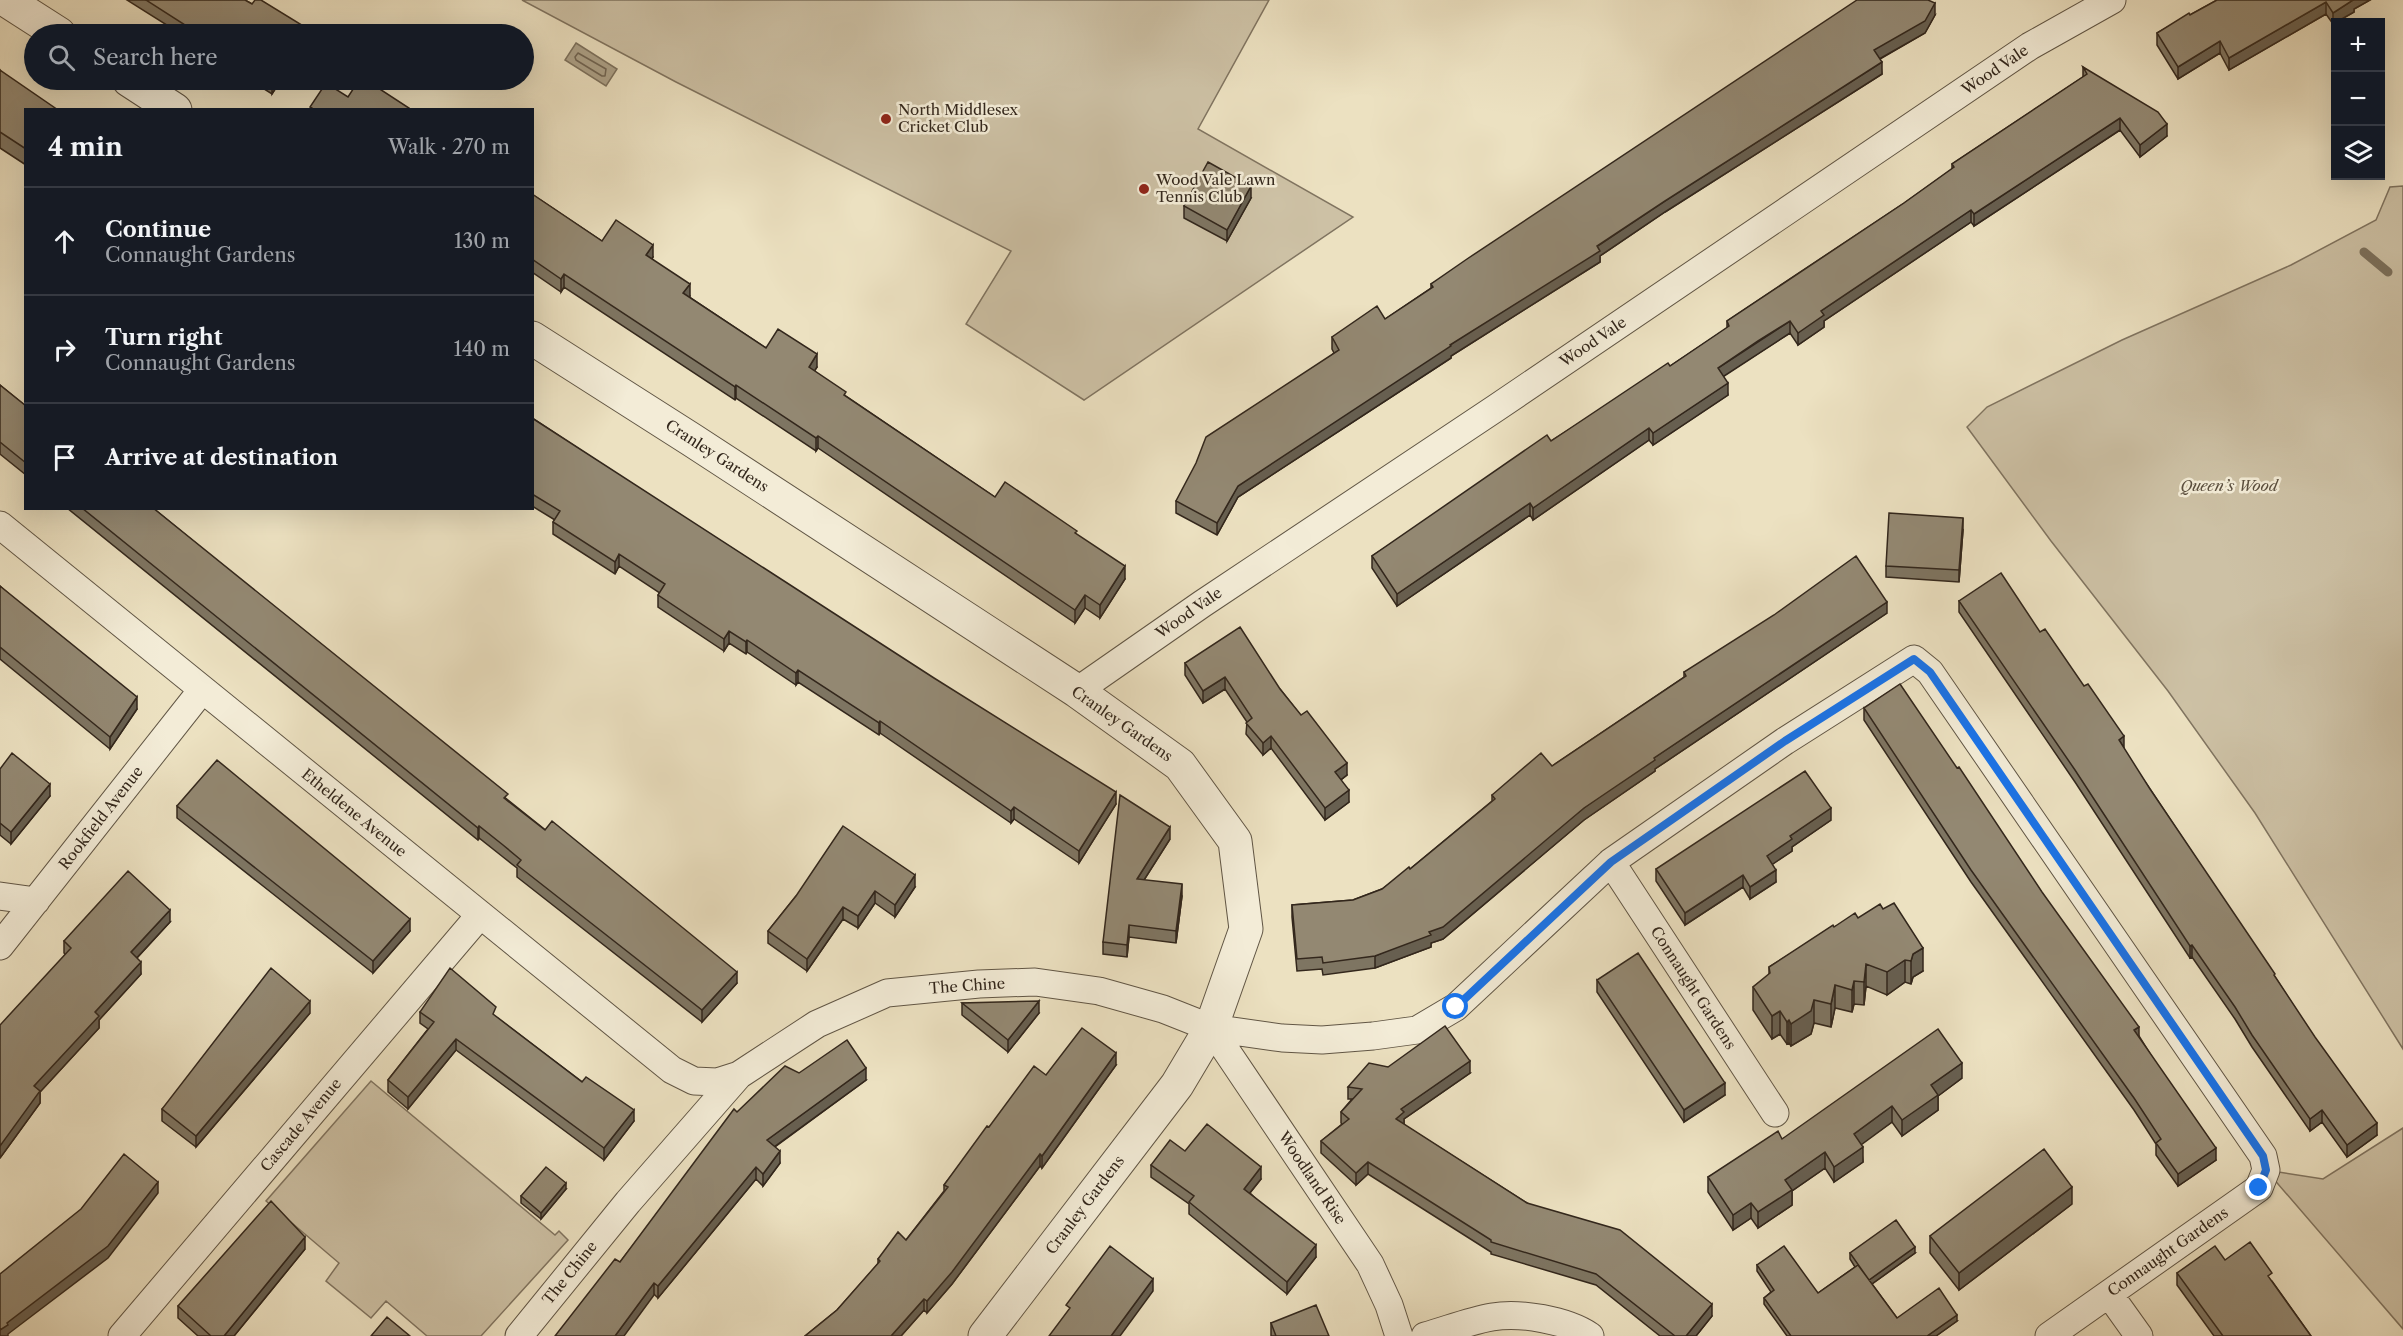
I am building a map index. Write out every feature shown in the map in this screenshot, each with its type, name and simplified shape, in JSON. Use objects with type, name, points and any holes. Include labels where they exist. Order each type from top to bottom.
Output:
[{"type":"street","points":[[6,0],[43,24]]},
{"type":"street","name":"Wood Vale","points":[[1077,691],[1202,604],[2030,46],[2112,0]]},
{"type":"street","points":[[144,90],[172,108]]},
{"type":"street","name":"Cranley Gardens","points":[[534,339],[1077,691],[1180,765],[1235,840],[1246,929],[1210,1028],[1177,1085],[985,1336]]},
{"type":"street","name":"Etheldene Avenue","points":[[0,525],[672,1070],[694,1081],[728,1078]]},
{"type":"street","name":"Connaught Gardens","points":[[1210,1028],[1282,1038],[1322,1040],[1417,1030],[1456,1007],[1611,862],[1785,741],[1914,659],[1930,672],[2263,1156],[2266,1170],[2259,1188],[2049,1336]]},
{"type":"street","name":"Rookfield Avenue","points":[[0,946],[202,690]]},
{"type":"street","name":"Connaught Gardens","points":[[1611,862],[1775,1113]]},
{"type":"street","points":[[0,896],[36,901]]},
{"type":"street","name":"Cascade Avenue","points":[[122,1336],[480,915]]},
{"type":"street","name":"The Chine","points":[[519,1336],[728,1078],[817,1024],[887,993],[956,986],[1035,982],[1099,991],[1163,1009],[1210,1028]]},
{"type":"street","name":"Woodland Rise","points":[[1210,1028],[1370,1264],[1389,1305],[1399,1336]]},
{"type":"street","points":[[2109,1294],[2139,1336]]},
{"type":"street","points":[[1425,1336],[1493,1316],[1540,1317],[1576,1327],[1590,1336]]},
{"type":"green space","points":[[522,0],[1269,0],[1198,129],[1353,217],[1084,400],[966,324],[1011,251],[676,82]]},
{"type":"green space","name":"Queen’s Wood","points":[[2403,186],[2403,1049],[2255,813],[2168,691],[2051,541],[1967,427],[1987,407],[2122,340],[2291,265],[2376,220],[2390,187]]},
{"type":"green space","points":[[371,1081],[555,1235],[559,1231],[568,1240],[481,1336],[427,1336],[386,1301],[371,1318],[326,1281],[339,1263],[266,1201]]},
{"type":"green space","points":[[2403,1128],[2403,1329],[2266,1170],[2323,1179]]},
{"type":"water","points":[[576,43],[617,69],[606,86],[565,60]]},
{"type":"building","points":[[146,0],[245,0],[252,4],[255,0],[261,0],[300,24],[183,24]]},
{"type":"building","points":[[1857,0],[1928,0],[1935,3],[1925,21],[1874,50],[1882,62],[1665,201],[1597,246],[1600,251],[1450,345],[1238,486],[1217,523],[1176,501],[1196,463],[1206,437],[1339,350],[1332,337],[1377,306],[1385,319],[1433,287],[1431,284],[1467,259]]},
{"type":"building","points":[[2217,0],[2353,0],[2333,13],[2326,2],[2229,58],[2220,41],[2178,67],[2157,33],[2189,13],[2190,15]]},
{"type":"building","points":[[2083,67],[2158,112],[2167,124],[2140,145],[2120,118],[1974,214],[1971,210],[1821,311],[1824,315],[1798,333],[1790,321],[1758,341],[1718,368],[1728,383],[1653,433],[1649,428],[1533,508],[1530,503],[1397,594],[1372,556],[1547,435],[1551,441],[1668,363],[1670,366],[1729,326],[1727,321],[1904,203],[1954,167],[1952,164],[2087,74]]},
{"type":"building","points":[[0,70],[24,87],[24,90],[29,90],[55,108],[24,108],[24,148],[0,132]]},
{"type":"building","points":[[321,90],[337,90],[348,97],[353,90],[381,90],[409,108],[310,107]]},
{"type":"building","points":[[1208,162],[1251,186],[1227,230],[1184,206]]},
{"type":"building","points":[[534,195],[602,241],[616,220],[653,245],[646,255],[690,284],[683,293],[766,348],[778,329],[817,354],[809,367],[846,392],[844,395],[995,497],[1005,482],[1125,566],[1100,605],[1085,595],[1075,610],[818,436],[816,438],[736,385],[735,387],[564,274],[561,279],[534,260]]},
{"type":"building","points":[[0,385],[24,404],[24,461],[0,442]]},
{"type":"building","points":[[534,419],[934,678],[1116,792],[1079,851],[1014,807],[1011,811],[880,721],[879,723],[798,670],[796,673],[747,640],[746,642],[729,631],[724,639],[658,595],[665,584],[619,554],[615,562],[553,522],[560,511],[534,495]]},
{"type":"building","points":[[84,510],[155,510],[508,794],[504,798],[545,830],[552,821],[737,972],[702,1010],[517,865],[521,860],[479,826],[478,828]]},
{"type":"building","points":[[1889,513],[1963,518],[1959,570],[1886,566]]},
{"type":"building","points":[[1856,556],[1887,602],[1654,758],[1655,760],[1584,808],[1443,927],[1429,932],[1431,935],[1375,956],[1323,963],[1322,957],[1297,959],[1292,905],[1353,900],[1382,889],[1495,799],[1492,795],[1541,753],[1552,766],[1686,676],[1684,672],[1774,615]]},
{"type":"building","points":[[2001,573],[2040,632],[2045,629],[2084,686],[2088,684],[2124,736],[2119,740],[2150,789],[2315,1037],[2377,1123],[2347,1145],[2322,1110],[2310,1119],[2192,945],[2190,946],[2075,770],[1959,601]]},
{"type":"building","points":[[0,586],[137,697],[110,737],[0,647]]},
{"type":"building","points":[[1240,627],[1280,689],[1301,715],[1307,711],[1347,763],[1335,772],[1349,790],[1325,808],[1271,736],[1263,743],[1246,723],[1252,718],[1225,677],[1203,691],[1185,663]]},
{"type":"building","points":[[1900,684],[1957,768],[1959,767],[2042,892],[2139,1027],[2134,1030],[2216,1148],[2178,1174],[2156,1143],[2161,1139],[2134,1098],[1971,870],[1864,708]]},
{"type":"building","points":[[12,753],[50,784],[11,832],[0,823],[0,769]]},
{"type":"building","points":[[217,760],[410,919],[373,961],[177,806]]},
{"type":"building","points":[[1805,771],[1831,808],[1790,836],[1792,839],[1767,856],[1776,870],[1750,887],[1743,875],[1685,913],[1656,869]]},
{"type":"building","points":[[1120,795],[1170,827],[1137,879],[1182,884],[1176,931],[1129,925],[1127,945],[1103,942]]},
{"type":"building","points":[[843,826],[915,875],[895,905],[875,891],[858,916],[843,907],[807,959],[768,931],[796,896]]},
{"type":"building","points":[[128,871],[170,910],[131,952],[141,962],[95,1012],[99,1016],[34,1086],[40,1091],[0,1146],[0,1025],[71,948],[64,941]]},
{"type":"building","points":[[1894,903],[1923,948],[1913,954],[1911,961],[1905,960],[1887,972],[1866,964],[1864,982],[1854,981],[1852,990],[1835,985],[1831,1004],[1814,1000],[1811,1011],[1791,1024],[1780,1011],[1772,1016],[1753,987],[1770,973],[1769,967],[1855,913],[1858,918],[1880,904],[1883,909]]},
{"type":"building","points":[[1638,953],[1725,1083],[1684,1110],[1597,980]]},
{"type":"building","points":[[271,968],[310,1001],[196,1136],[162,1109]]},
{"type":"building","points":[[450,968],[496,1007],[493,1014],[582,1082],[586,1077],[634,1110],[604,1148],[456,1039],[408,1097],[388,1080],[434,1022],[420,1012]]},
{"type":"building","points":[[1039,1001],[1008,1040],[962,1003]]},
{"type":"building","points":[[1445,1026],[1470,1061],[1401,1109],[1404,1112],[1396,1119],[1527,1203],[1620,1230],[1712,1304],[1686,1336],[1675,1336],[1596,1274],[1491,1242],[1368,1162],[1356,1173],[1321,1141],[1349,1119],[1341,1112],[1362,1089],[1348,1087],[1369,1063],[1388,1067]]},
{"type":"building","points":[[1082,1028],[1116,1053],[1042,1156],[1040,1154],[952,1272],[927,1301],[924,1299],[891,1336],[805,1336],[837,1310],[880,1261],[878,1259],[898,1232],[906,1240],[948,1187],[944,1185],[1034,1066],[1046,1075]]},
{"type":"building","points":[[1938,1029],[1962,1063],[1931,1085],[1938,1095],[1902,1120],[1892,1106],[1854,1134],[1863,1147],[1834,1167],[1825,1152],[1785,1180],[1792,1190],[1758,1212],[1751,1203],[1733,1215],[1708,1177],[1778,1131],[1782,1139]]},
{"type":"building","points":[[847,1040],[866,1068],[767,1140],[780,1151],[763,1174],[756,1167],[658,1286],[654,1283],[615,1336],[555,1336],[615,1259],[620,1262],[734,1109],[737,1112],[785,1066],[799,1073]]},
{"type":"building","points":[[1207,1124],[1261,1167],[1244,1189],[1316,1245],[1287,1282],[1189,1202],[1194,1196],[1151,1165],[1170,1140],[1185,1151]]},
{"type":"building","points":[[2044,1149],[2072,1187],[1959,1273],[1930,1236]]},
{"type":"building","points":[[124,1154],[158,1182],[108,1246],[0,1330],[0,1274],[81,1209]]},
{"type":"building","points":[[546,1167],[566,1183],[541,1213],[521,1196]]},
{"type":"building","points":[[271,1201],[305,1237],[224,1336],[211,1336],[178,1306]]},
{"type":"building","points":[[1896,1220],[1915,1247],[1869,1280],[1850,1253]]},
{"type":"building","points":[[2250,1242],[2272,1273],[2268,1276],[2311,1336],[2223,1336],[2177,1273],[2215,1246],[2225,1260]]},
{"type":"building","points":[[1110,1246],[1153,1279],[1111,1336],[1049,1336],[1070,1308],[1066,1305]]},
{"type":"building","points":[[1784,1246],[1818,1293],[1858,1265],[1897,1318],[1939,1288],[1957,1315],[1927,1336],[1791,1336],[1764,1298],[1774,1290],[1757,1265]]},
{"type":"building","points":[[1316,1305],[1329,1336],[1276,1336],[1271,1323]]},
{"type":"building","points":[[387,1317],[410,1336],[371,1336]]},
{"type":"waterway","points":[[2364,252],[2388,272]]},
{"type":"place","name":"North Middlesex Cricket Club","points":[[886,119]]},
{"type":"place","name":"Wood Vale Lawn Tennis Club","points":[[1144,189]]},
{"type":"route","points":[[1456,1007],[1611,862],[1785,741],[1914,659],[1930,672],[2239,1119],[2263,1156],[2266,1170],[2259,1188]]}]
